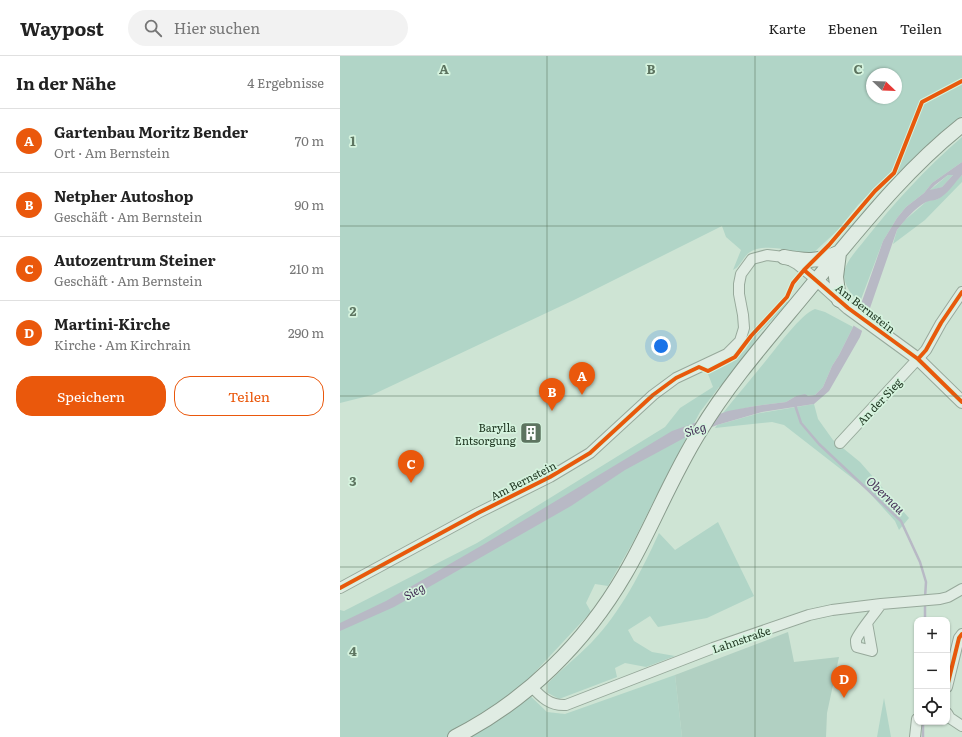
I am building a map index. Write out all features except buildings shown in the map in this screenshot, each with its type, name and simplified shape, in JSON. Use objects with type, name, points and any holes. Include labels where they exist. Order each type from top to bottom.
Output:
[{"type":"main road","points":[[455,737],[488,719],[511,703],[557,664],[586,630],[611,597],[636,553],[678,469],[726,391],[839,253],[902,179],[923,158],[962,125]]},
{"type":"main road","points":[[784,257],[813,261],[826,259],[839,253]]},
{"type":"main road","points":[[839,253],[836,277],[843,304]]},
{"type":"street","name":"Am Bernstein","points":[[340,588],[478,513],[550,477],[590,453],[653,395],[676,378],[727,354],[740,341],[744,328],[739,294],[741,274],[752,259],[767,254],[784,257],[797,264],[843,304],[918,359],[962,402]]},
{"type":"street","name":"An der Sieg","points":[[840,443],[926,350],[941,324],[959,304],[962,292]]},
{"type":"street","name":"Lahnstraße","points":[[531,686],[548,702],[566,705],[713,648],[809,615],[832,610],[881,604],[932,600],[948,597],[962,589]]},
{"type":"street","points":[[868,623],[881,604]]},
{"type":"street","points":[[950,674],[958,638],[962,634]]},
{"type":"street","points":[[950,718],[962,726]]},
{"type":"street","points":[[915,737],[916,725]]},
{"type":"green space","points":[[340,56],[962,56],[962,116],[942,132],[893,178],[922,109],[916,113],[891,172],[858,205],[838,230],[811,255],[772,248],[757,249],[750,252],[738,267],[733,270],[741,250],[726,237],[722,226],[574,300],[372,395],[340,403]]},
{"type":"green space","points":[[962,137],[962,162],[932,183],[924,193],[906,207],[897,218],[883,241],[860,302],[851,294],[845,283],[844,274],[849,261],[875,227],[911,186]]},
{"type":"green space","points":[[948,175],[953,175],[942,187],[929,191]]},
{"type":"green space","points":[[962,175],[962,182],[925,220],[893,244],[897,230],[905,220],[927,201],[938,199]]},
{"type":"green space","points":[[786,301],[788,302],[785,307],[757,335],[754,343],[722,388],[719,387],[700,412],[633,542],[608,586],[595,584],[586,603],[591,612],[521,687],[547,712],[565,714],[675,675],[682,737],[340,737],[340,610],[344,611],[477,543],[665,427],[680,408],[713,387],[708,374],[732,362],[745,350],[755,334]]},
{"type":"green space","points":[[815,309],[825,312],[853,327],[832,366],[823,387],[815,395],[796,396],[786,402],[755,406],[723,413],[790,331],[803,317]]},
{"type":"green space","points":[[814,404],[818,419],[833,440],[860,462],[909,518],[899,530],[895,521],[865,488],[784,425],[772,422],[715,428],[717,425],[760,413]]},
{"type":"green space","points":[[718,522],[754,596],[707,618],[658,627],[650,616],[628,630],[634,641],[652,652],[675,656],[646,667],[625,663],[615,668],[617,677],[559,699],[548,693],[548,683],[591,643],[612,618],[630,591],[659,533],[675,550]]},
{"type":"green space","points":[[788,632],[794,662],[839,657],[827,713],[826,737],[682,737],[675,675]]},
{"type":"green space","points":[[884,698],[891,737],[877,737]]},
{"type":"water","name":"Sieg","points":[[962,162],[962,175],[948,192],[936,200],[926,202],[907,218],[897,230],[860,337],[829,391],[814,404],[762,412],[717,425],[686,437],[625,470],[571,506],[394,607],[340,631],[340,623],[386,601],[486,543],[672,431],[728,411],[786,402],[796,396],[805,394],[808,396],[815,395],[823,387],[832,366],[853,327],[883,241],[897,218],[906,207],[924,193],[932,183]],"holes":[[[948,175],[953,175],[942,187],[930,190]]]},
{"type":"pier","points":[[858,303],[871,313],[864,332],[851,324]]},
{"type":"waterway","name":"Obernau","points":[[795,405],[801,423],[819,444],[901,521],[920,562],[926,582],[925,598]]},
{"type":"waterway","name":"Obernau","points":[[925,603],[925,617]]},
{"type":"waterway","name":"Obernau","points":[[923,725],[923,737]]},
{"type":"cycle path","points":[[340,588],[478,513],[550,477],[590,453],[653,395],[676,378],[699,367],[708,371],[735,357],[751,336],[787,297],[793,283],[804,270],[829,245],[875,191],[894,173],[922,102],[962,81]]},
{"type":"cycle path","points":[[804,270],[848,308],[918,359],[962,402]]},
{"type":"cycle path","points":[[918,359],[926,350],[941,323],[962,292]]},
{"type":"cycle path","points":[[950,675],[959,638],[962,634]]},
{"type":"place","name":"Gartenbau Moritz Bender","points":[[582,395]]},
{"type":"place","name":"Netpher Autoshop","points":[[552,411]]},
{"type":"place","name":"Barylla Entsorgung","points":[[531,433]]},
{"type":"place","name":"Autozentrum Steiner","points":[[411,483]]},
{"type":"place","name":"Martini-Kirche","points":[[844,698]]}]
